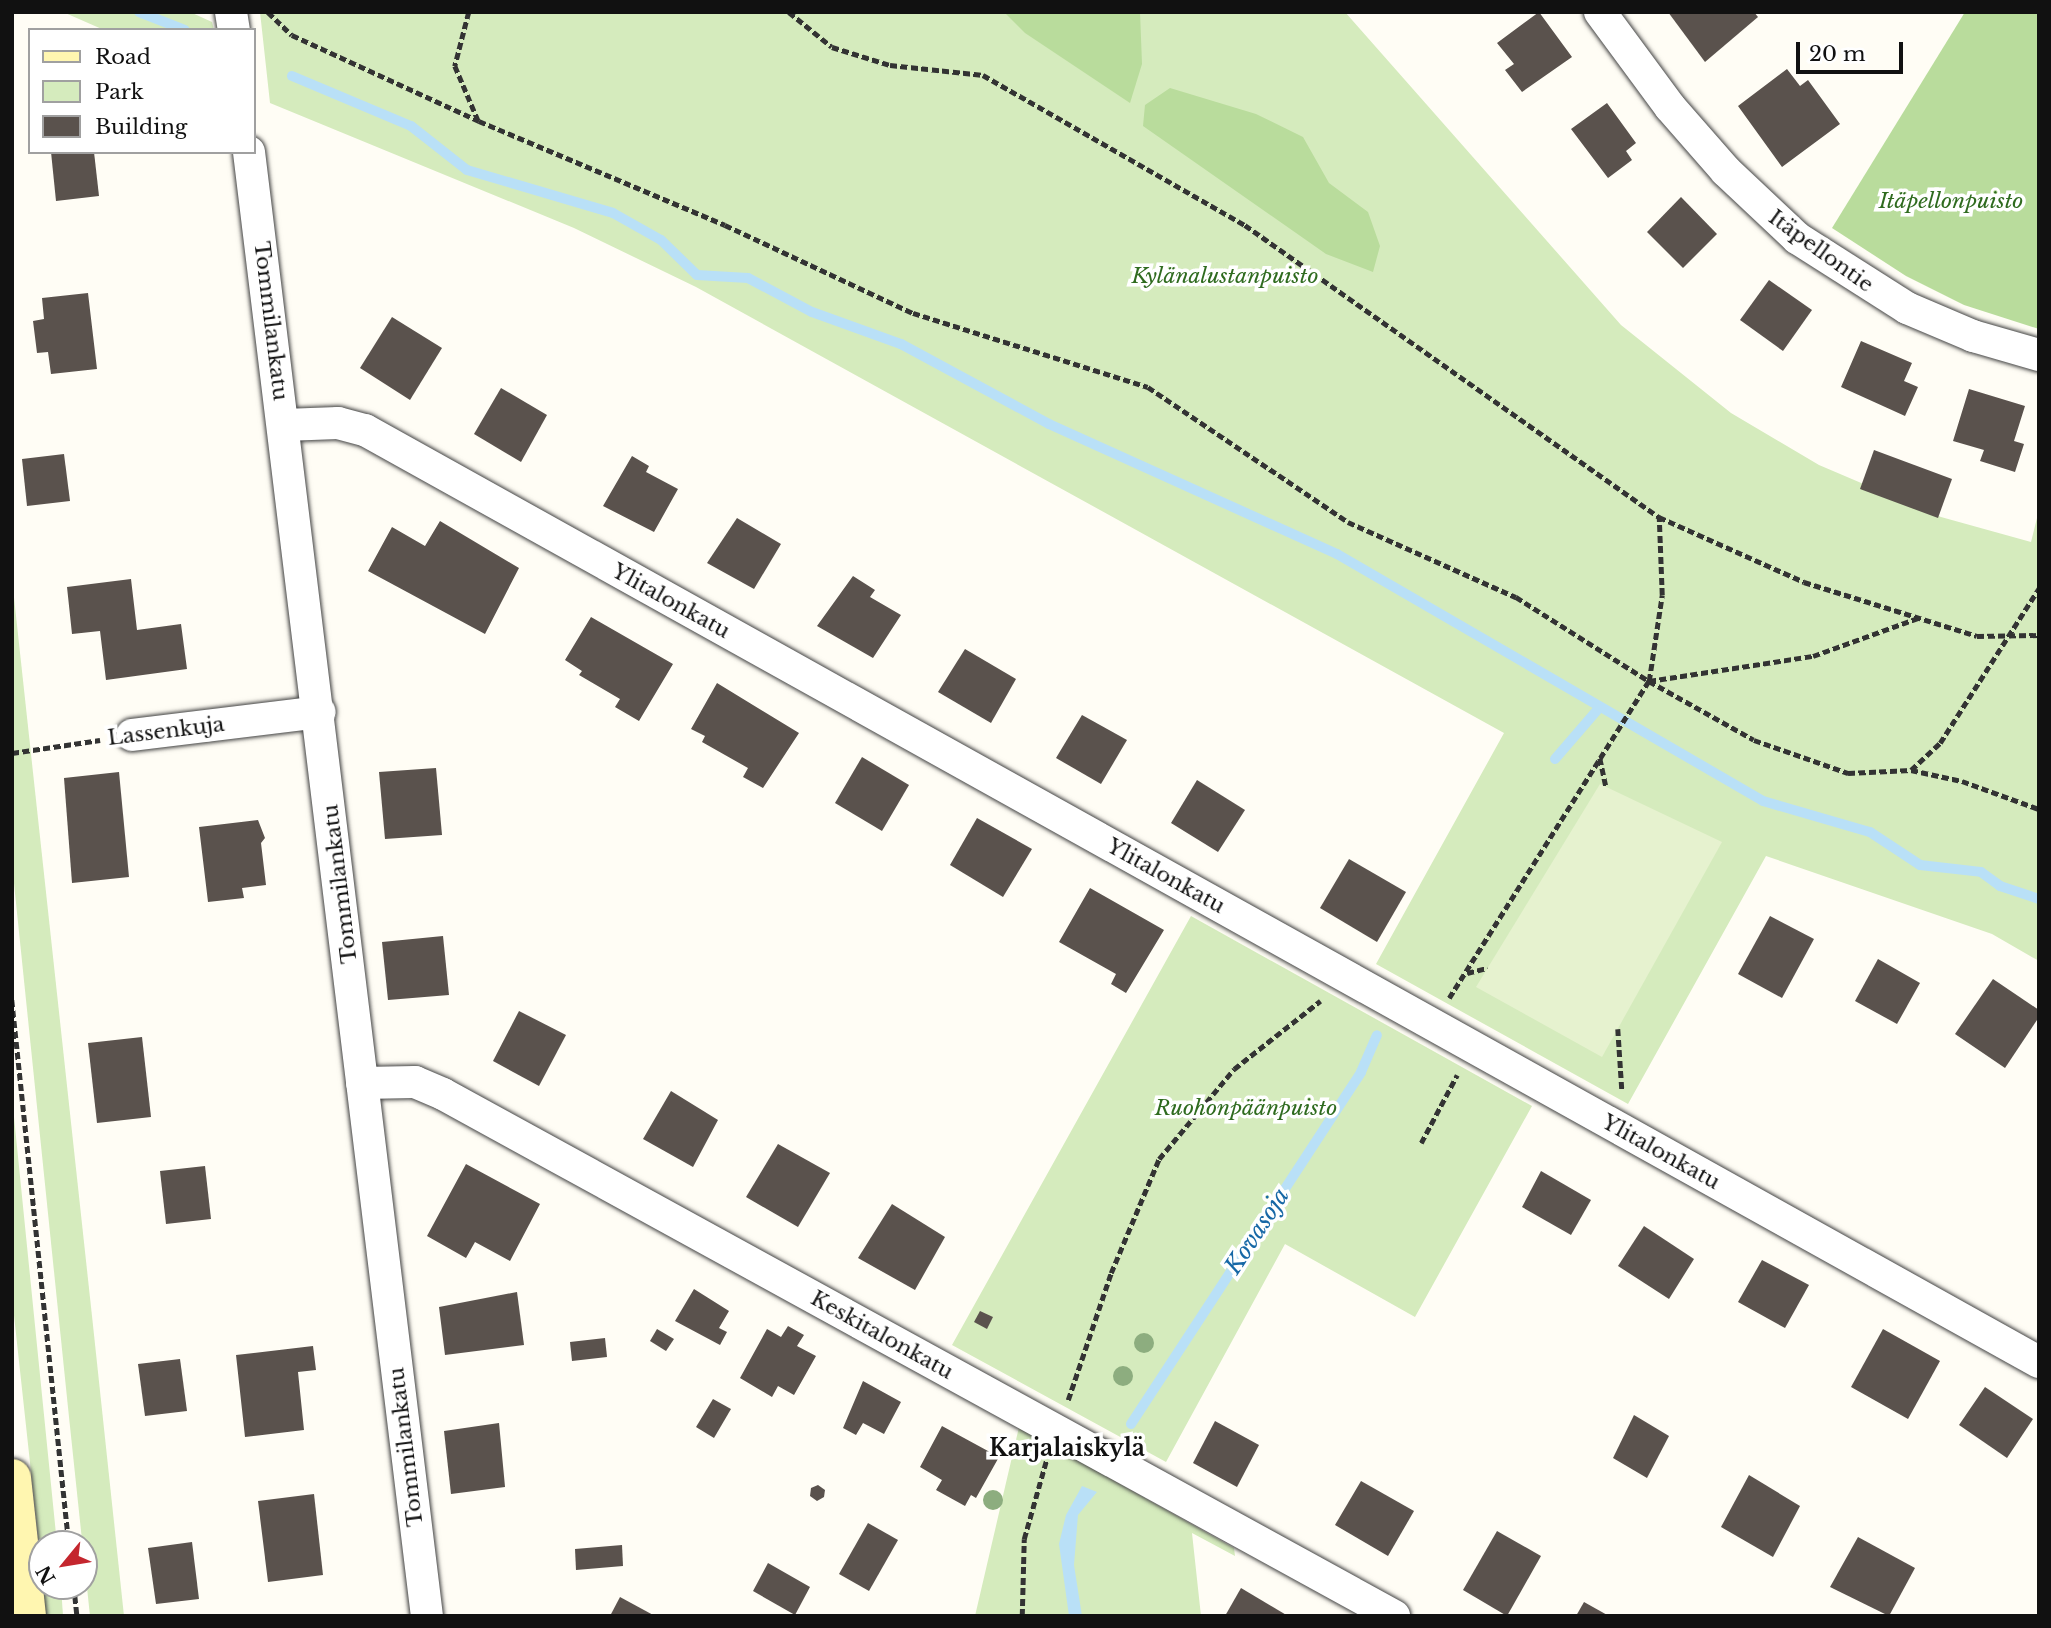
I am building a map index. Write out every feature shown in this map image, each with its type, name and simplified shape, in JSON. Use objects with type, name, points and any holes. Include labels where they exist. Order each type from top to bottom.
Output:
[{"type":"main road","points":[[12,1478],[27,1616]]},
{"type":"street","name":"Itäpellontie","points":[[1600,12],[1670,107],[1726,171],[1797,238],[1907,308],[1973,336],[2039,355]]},
{"type":"street","name":"Tommilankatu","points":[[249,154],[320,712],[427,1616]]},
{"type":"street","name":"Ylitalonkatu","points":[[284,425],[338,423],[365,430],[2039,1362]]},
{"type":"street","name":"Lassenkuja","points":[[132,735],[320,712]]},
{"type":"street","name":"Keskitalonkatu","points":[[362,1083],[415,1082],[443,1094],[1394,1616]]},
{"type":"path","points":[[268,12],[292,36],[479,121],[725,225],[914,313],[1148,387],[1348,522],[1516,597],[1649,681],[1754,740],[1848,773],[1911,770],[1962,781],[2039,810]]},
{"type":"path","points":[[469,12],[455,66],[479,121]]},
{"type":"path","points":[[789,12],[832,47],[890,65],[983,75],[1245,225],[1659,517],[1804,582],[1919,618],[1977,636],[2039,635]]},
{"type":"path","points":[[1430,1023],[1466,974],[1649,681],[1662,595],[1659,517]]},
{"type":"path","points":[[1911,770],[1940,743],[2004,637],[2039,588]]},
{"type":"path","points":[[1649,681],[1813,656],[1919,618]]},
{"type":"path","name":"Lassenkuja","points":[[12,753],[132,735]]},
{"type":"path","points":[[1600,758],[1606,786]]},
{"type":"path","points":[[1466,974],[1487,968]]},
{"type":"path","points":[[1022,1616],[1024,1539],[1036,1486],[1058,1431],[1111,1272],[1159,1160],[1234,1069],[1324,999]]},
{"type":"path","points":[[12,1000],[68,1530]]},
{"type":"path","points":[[1618,1029],[1622,1093]]},
{"type":"path","points":[[1421,1143],[1472,1047]]},
{"type":"green space","points":[[63,12],[190,12],[212,22],[214,28],[99,28]]},
{"type":"green space","name":"Kylänalustanpuisto","points":[[260,12],[1345,12],[1621,325],[1731,413],[1819,465],[1941,517],[2031,542],[2039,510],[2039,961],[1992,934],[1766,856],[1628,1104],[1376,964],[1504,733],[696,287],[574,228],[270,103]]},
{"type":"green space","points":[[1004,12],[1140,12],[1142,64],[1130,103],[1025,33]]},
{"type":"green space","name":"Itäpellonpuisto","points":[[1965,12],[2039,12],[2039,329],[1964,305],[1906,276],[1832,228]]},
{"type":"green space","points":[[1170,88],[1256,114],[1303,137],[1329,183],[1368,212],[1380,246],[1373,272],[1326,254],[1143,126],[1145,105]]},
{"type":"green space","points":[[12,579],[124,1616],[90,1616],[88,1600],[98,1600],[98,1530],[81,1530],[12,864]]},
{"type":"green space","points":[[1600,784],[1722,842],[1602,1057],[1476,987]]},
{"type":"green space","name":"Ruohonpäänpuisto","points":[[1191,916],[1532,1106],[1415,1317],[1285,1244],[1166,1462],[952,1345]]},
{"type":"green space","points":[[12,1097],[56,1530],[37,1530],[12,1297]]},
{"type":"green space","points":[[1019,1427],[1046,1442],[1044,1451],[1057,1458],[1061,1451],[1234,1548],[1235,1556],[1192,1533],[1201,1616],[975,1616]]},
{"type":"green space","points":[[44,1600],[62,1600],[63,1616],[45,1616]]},
{"type":"water","points":[[1082,1486],[1097,1492],[1078,1515],[1074,1565],[1082,1616],[1069,1616],[1059,1544],[1066,1515]]},
{"type":"building","points":[[1539,12],[1572,57],[1522,92],[1505,70],[1514,64],[1497,43]]},
{"type":"building","points":[[1668,12],[1754,12],[1758,17],[1705,62]]},
{"type":"building","points":[[1787,69],[1800,86],[1808,80],[1840,124],[1782,167],[1738,106]]},
{"type":"building","points":[[1607,103],[1636,143],[1626,151],[1632,160],[1608,178],[1571,129]]},
{"type":"building","points":[[51,154],[94,154],[99,196],[56,201]]},
{"type":"building","points":[[1681,197],[1717,234],[1683,268],[1647,232]]},
{"type":"building","points":[[1769,280],[1812,310],[1783,351],[1740,320]]},
{"type":"building","points":[[88,293],[97,369],[51,374],[48,352],[37,353],[33,321],[44,319],[42,298]]},
{"type":"building","points":[[392,317],[442,348],[410,400],[360,368]]},
{"type":"building","points":[[1861,341],[1912,363],[1904,381],[1918,387],[1905,416],[1841,387]]},
{"type":"building","points":[[501,388],[547,415],[521,462],[474,434]]},
{"type":"building","points":[[1969,389],[2025,406],[2014,441],[2024,444],[2015,472],[1980,461],[1984,450],[1953,441]]},
{"type":"building","points":[[1874,450],[1952,479],[1938,518],[1860,489]]},
{"type":"building","points":[[64,454],[70,501],[27,506],[22,459]]},
{"type":"building","points":[[632,456],[649,466],[646,472],[678,489],[654,532],[603,506]]},
{"type":"building","points":[[737,518],[781,544],[754,589],[707,563]]},
{"type":"building","points":[[440,521],[519,568],[485,634],[368,571],[392,527],[425,546]]},
{"type":"building","points":[[853,576],[875,590],[870,597],[901,615],[873,658],[817,626]]},
{"type":"building","points":[[131,579],[137,630],[181,624],[187,669],[106,680],[100,631],[72,634],[67,587]]},
{"type":"building","points":[[591,617],[673,664],[639,721],[615,707],[620,699],[579,675],[582,671],[565,660]]},
{"type":"building","points":[[965,649],[1016,679],[991,723],[938,692]]},
{"type":"building","points":[[717,683],[799,733],[763,788],[743,777],[748,768],[702,742],[705,736],[691,729]]},
{"type":"building","points":[[1082,715],[1127,740],[1101,784],[1056,758]]},
{"type":"building","points":[[862,757],[909,785],[882,831],[835,803]]},
{"type":"building","points":[[436,768],[442,835],[385,839],[379,772]]},
{"type":"building","points":[[119,772],[129,877],[72,883],[64,778]]},
{"type":"building","points":[[1197,780],[1245,810],[1218,852],[1171,823]]},
{"type":"building","points":[[977,818],[1032,849],[1003,897],[950,865]]},
{"type":"building","points":[[258,820],[265,838],[261,843],[266,885],[242,888],[244,898],[208,902],[199,827]]},
{"type":"building","points":[[1349,859],[1406,892],[1377,942],[1320,908]]},
{"type":"building","points":[[1090,888],[1164,930],[1126,993],[1111,984],[1116,974],[1059,942]]},
{"type":"building","points":[[1770,916],[1814,939],[1782,998],[1738,974]]},
{"type":"building","points":[[443,936],[449,995],[388,1000],[382,942]]},
{"type":"building","points":[[1878,959],[1920,983],[1897,1024],[1855,1001]]},
{"type":"building","points":[[1993,979],[2039,1010],[2039,1017],[2005,1068],[1955,1034]]},
{"type":"building","points":[[519,1011],[566,1035],[539,1086],[493,1061]]},
{"type":"building","points":[[142,1037],[151,1117],[97,1123],[88,1043]]},
{"type":"building","points":[[671,1091],[718,1120],[693,1167],[643,1139]]},
{"type":"building","points":[[778,1144],[830,1173],[798,1227],[746,1197]]},
{"type":"building","points":[[466,1164],[540,1204],[510,1261],[475,1242],[466,1258],[427,1236]]},
{"type":"building","points":[[205,1166],[211,1219],[166,1224],[160,1171]]},
{"type":"building","points":[[1541,1171],[1591,1200],[1571,1235],[1522,1207]]},
{"type":"building","points":[[892,1204],[945,1237],[915,1290],[858,1258]]},
{"type":"building","points":[[1644,1226],[1694,1259],[1669,1299],[1618,1266]]},
{"type":"building","points":[[1762,1260],[1809,1285],[1785,1328],[1738,1302]]},
{"type":"building","points":[[694,1289],[729,1311],[719,1328],[727,1332],[720,1345],[675,1321]]},
{"type":"building","points":[[517,1292],[524,1345],[445,1355],[439,1307]]},
{"type":"building","points":[[980,1311],[993,1317],[987,1329],[974,1322]]},
{"type":"building","points":[[788,1326],[804,1335],[797,1346],[816,1356],[794,1395],[778,1386],[772,1397],[740,1378],[767,1329],[781,1337]]},
{"type":"building","points":[[657,1329],[674,1339],[666,1351],[650,1341]]},
{"type":"building","points":[[1883,1329],[1940,1361],[1908,1419],[1851,1387]]},
{"type":"building","points":[[605,1338],[607,1357],[572,1361],[570,1342]]},
{"type":"building","points":[[313,1346],[316,1370],[298,1372],[304,1430],[245,1437],[236,1355]]},
{"type":"building","points":[[180,1359],[187,1411],[145,1416],[138,1364]]},
{"type":"building","points":[[863,1381],[901,1402],[884,1434],[863,1423],[856,1435],[843,1428]]},
{"type":"building","points":[[1985,1387],[2033,1419],[2007,1458],[1959,1425]]},
{"type":"building","points":[[713,1399],[731,1409],[714,1438],[696,1427]]},
{"type":"building","points":[[1634,1415],[1669,1436],[1647,1478],[1613,1458]]},
{"type":"building","points":[[1215,1421],[1259,1445],[1237,1487],[1193,1463]]},
{"type":"building","points":[[499,1423],[505,1487],[451,1494],[444,1431]]},
{"type":"building","points":[[942,1426],[999,1457],[976,1498],[971,1495],[965,1506],[936,1490],[942,1480],[920,1467]]},
{"type":"building","points":[[1749,1475],[1800,1506],[1773,1557],[1721,1527]]},
{"type":"building","points":[[1361,1481],[1414,1511],[1388,1556],[1335,1525]]},
{"type":"building","points":[[818,1485],[825,1490],[824,1497],[817,1501],[810,1496],[811,1488]]},
{"type":"building","points":[[314,1494],[323,1575],[268,1582],[258,1501]]},
{"type":"building","points":[[868,1523],[898,1540],[869,1591],[839,1574]]},
{"type":"building","points":[[1497,1531],[1541,1556],[1507,1616],[1463,1590]]},
{"type":"building","points":[[1858,1537],[1915,1568],[1889,1616],[1830,1587]]},
{"type":"building","points":[[192,1542],[199,1599],[156,1604],[148,1548]]},
{"type":"building","points":[[622,1545],[623,1566],[576,1570],[575,1549]]},
{"type":"building","points":[[768,1563],[810,1587],[795,1615],[753,1591]]},
{"type":"building","points":[[1241,1588],[1288,1616],[1225,1616]]},
{"type":"building","points":[[620,1597],[655,1616],[610,1616]]},
{"type":"building","points":[[1584,1602],[1609,1616],[1576,1616]]},
{"type":"waterway","points":[[139,12],[180,28]]},
{"type":"waterway","points":[[292,76],[411,126],[467,170],[613,213],[661,240],[697,275],[748,278],[812,312],[901,344],[1049,424],[1337,554],[1763,801],[1870,832],[1920,865],[1981,872],[2000,886],[2039,899]]},
{"type":"waterway","points":[[1555,759],[1599,708]]},
{"type":"waterway","name":"Kovasoja","points":[[1131,1424],[1361,1072],[1377,1035]]},
{"type":"district","name":"Karjalaiskylä","points":[[1067,1448]]}]
